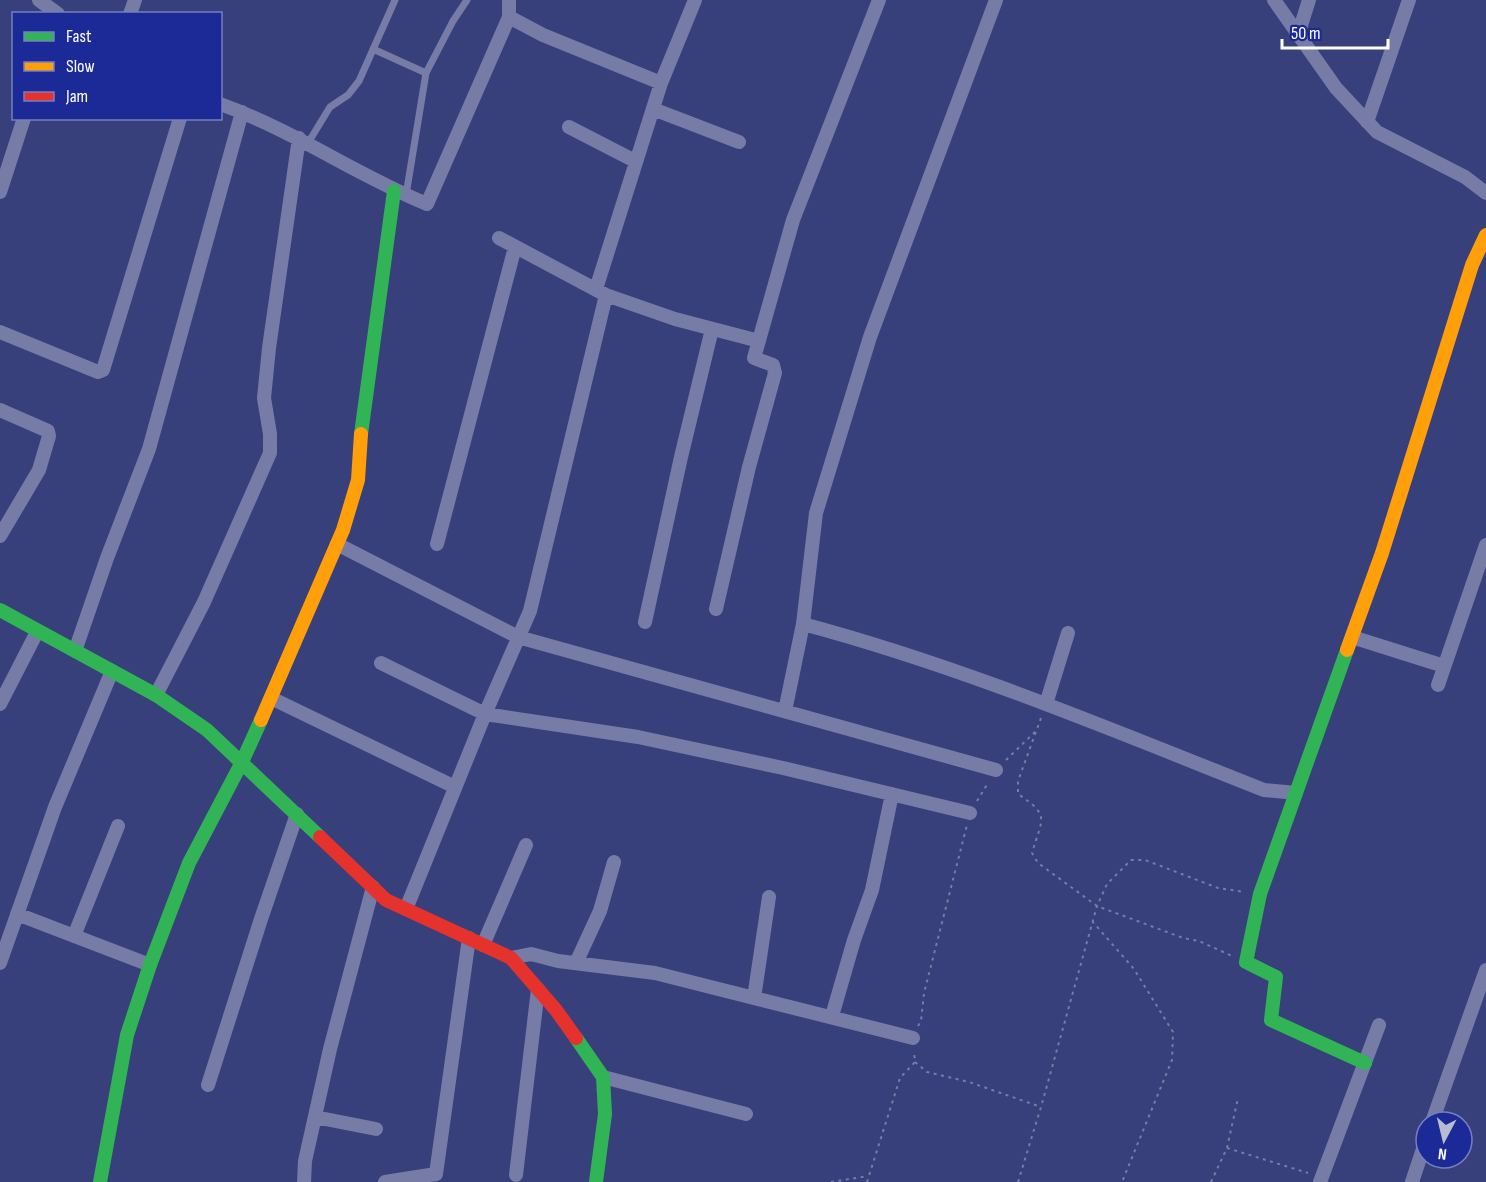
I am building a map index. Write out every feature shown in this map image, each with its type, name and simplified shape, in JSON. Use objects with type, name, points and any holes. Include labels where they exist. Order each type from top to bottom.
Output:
[{"type":"street","points":[[39,0],[55,12]]},
{"type":"street","points":[[222,105],[303,140],[400,193],[427,204],[509,17],[508,0]]},
{"type":"street","points":[[406,909],[485,714],[530,611],[601,292],[635,161],[662,83],[695,0]]},
{"type":"street","points":[[716,609],[749,467],[775,372],[773,365],[754,358],[793,220],[879,0]]},
{"type":"street","points":[[785,711],[803,624],[816,513],[870,337],[996,0]]},
{"type":"street","points":[[1274,0],[1336,88],[1377,132],[1465,177],[1486,193]]},
{"type":"street","points":[[1298,34],[1309,0]]},
{"type":"street","points":[[1367,122],[1408,0]]},
{"type":"street","points":[[509,17],[543,35],[662,83]]},
{"type":"street","points":[[653,109],[739,142]]},
{"type":"street","points":[[75,651],[107,558],[149,449],[242,112]]},
{"type":"street","points":[[0,192],[23,120]]},
{"type":"street","points":[[0,332],[98,372],[103,370],[179,120]]},
{"type":"street","points":[[569,127],[635,161]]},
{"type":"street","points":[[156,695],[204,602],[270,453],[270,434],[264,398],[269,348],[303,140]]},
{"type":"street","points":[[100,1182],[127,1035],[150,965],[189,863],[242,762],[271,698],[337,544],[358,480],[361,432],[385,267],[400,193]]},
{"type":"street","points":[[499,238],[601,292],[712,329],[759,341]]},
{"type":"street","points":[[1365,1063],[1271,1020],[1276,977],[1246,962],[1260,894],[1382,553],[1472,265],[1485,239]]},
{"type":"street","points":[[437,544],[515,247]]},
{"type":"street","points":[[645,622],[712,329]]},
{"type":"street","points":[[0,410],[48,431],[49,436],[39,470],[0,536]]},
{"type":"street","points":[[337,544],[518,637],[996,770]]},
{"type":"street","points":[[1438,686],[1486,544]]},
{"type":"street","points":[[0,610],[156,695],[207,730],[386,900],[511,958],[556,1010],[603,1077],[605,1114],[596,1182]]},
{"type":"street","points":[[803,624],[863,640],[1046,704],[1264,790],[1296,793]]},
{"type":"street","points":[[0,704],[37,632]]},
{"type":"street","points":[[1046,704],[1068,633]]},
{"type":"street","points":[[1352,637],[1444,666]]},
{"type":"street","points":[[381,663],[485,714],[638,737],[783,768],[970,813]]},
{"type":"street","points":[[0,963],[55,807],[112,671]]},
{"type":"street","points":[[271,698],[455,787]]},
{"type":"street","points":[[832,1016],[854,940],[872,890],[892,794]]},
{"type":"street","points":[[208,1085],[297,814]]},
{"type":"street","points":[[74,936],[118,826]]},
{"type":"street","points":[[483,945],[526,845]]},
{"type":"street","points":[[576,963],[600,911],[614,862]]},
{"type":"street","points":[[304,1182],[305,1161],[330,1049],[373,887]]},
{"type":"street","points":[[754,998],[769,897]]},
{"type":"street","points":[[17,914],[150,965]]},
{"type":"street","points":[[385,1182],[410,1180],[436,1174],[469,938]]},
{"type":"street","points":[[511,958],[531,954],[576,963],[655,973],[913,1038]]},
{"type":"street","points":[[1436,1110],[1486,970]]},
{"type":"street","points":[[516,1175],[538,989]]},
{"type":"street","points":[[1321,1179],[1379,1025]]},
{"type":"street","points":[[603,1077],[746,1114]]},
{"type":"street","points":[[315,1117],[376,1129]]},
{"type":"lane","points":[[303,140],[330,107],[348,95],[359,81],[395,0]]},
{"type":"lane","points":[[400,193],[426,73],[453,21],[467,0]]},
{"type":"lane","points":[[373,49],[426,73]]},
{"type":"path","points":[[1046,704],[1018,781],[1018,794],[1037,807],[1042,818],[1032,853],[1038,863],[1097,906],[1183,938],[1199,941],[1246,962]]},
{"type":"path","points":[[1037,730],[996,770],[970,813],[924,993],[921,1021],[913,1038],[915,1062],[927,1072],[969,1082],[1041,1107]]},
{"type":"path","points":[[1018,1182],[1092,921],[1107,884],[1131,860],[1145,860],[1218,888],[1260,894]]},
{"type":"path","points":[[1092,921],[1134,969],[1173,1032],[1172,1060],[1122,1182]]},
{"type":"path","points":[[867,1182],[900,1078],[915,1062]]},
{"type":"path","points":[[1211,1182],[1227,1148],[1238,1098]]},
{"type":"path","points":[[1227,1148],[1321,1179]]},
{"type":"path","points":[[831,1182],[868,1176]]},
{"type":"traffic: fast","points":[[361,434],[394,191]]},
{"type":"traffic: fast","points":[[0,610],[156,695],[207,730],[320,837]]},
{"type":"traffic: fast","points":[[1347,650],[1260,894],[1246,962],[1276,977],[1271,1020],[1365,1063]]},
{"type":"traffic: fast","points":[[100,1182],[127,1035],[150,965],[189,863],[242,762],[261,720]]},
{"type":"traffic: fast","points":[[576,1038],[603,1077],[605,1114],[596,1182]]},
{"type":"traffic: slow","points":[[1347,650],[1382,553],[1472,265],[1486,235]]},
{"type":"traffic: slow","points":[[261,720],[343,530],[358,480],[361,434]]},
{"type":"traffic: jam","points":[[320,837],[386,900],[511,958],[556,1010],[576,1038]]}]
